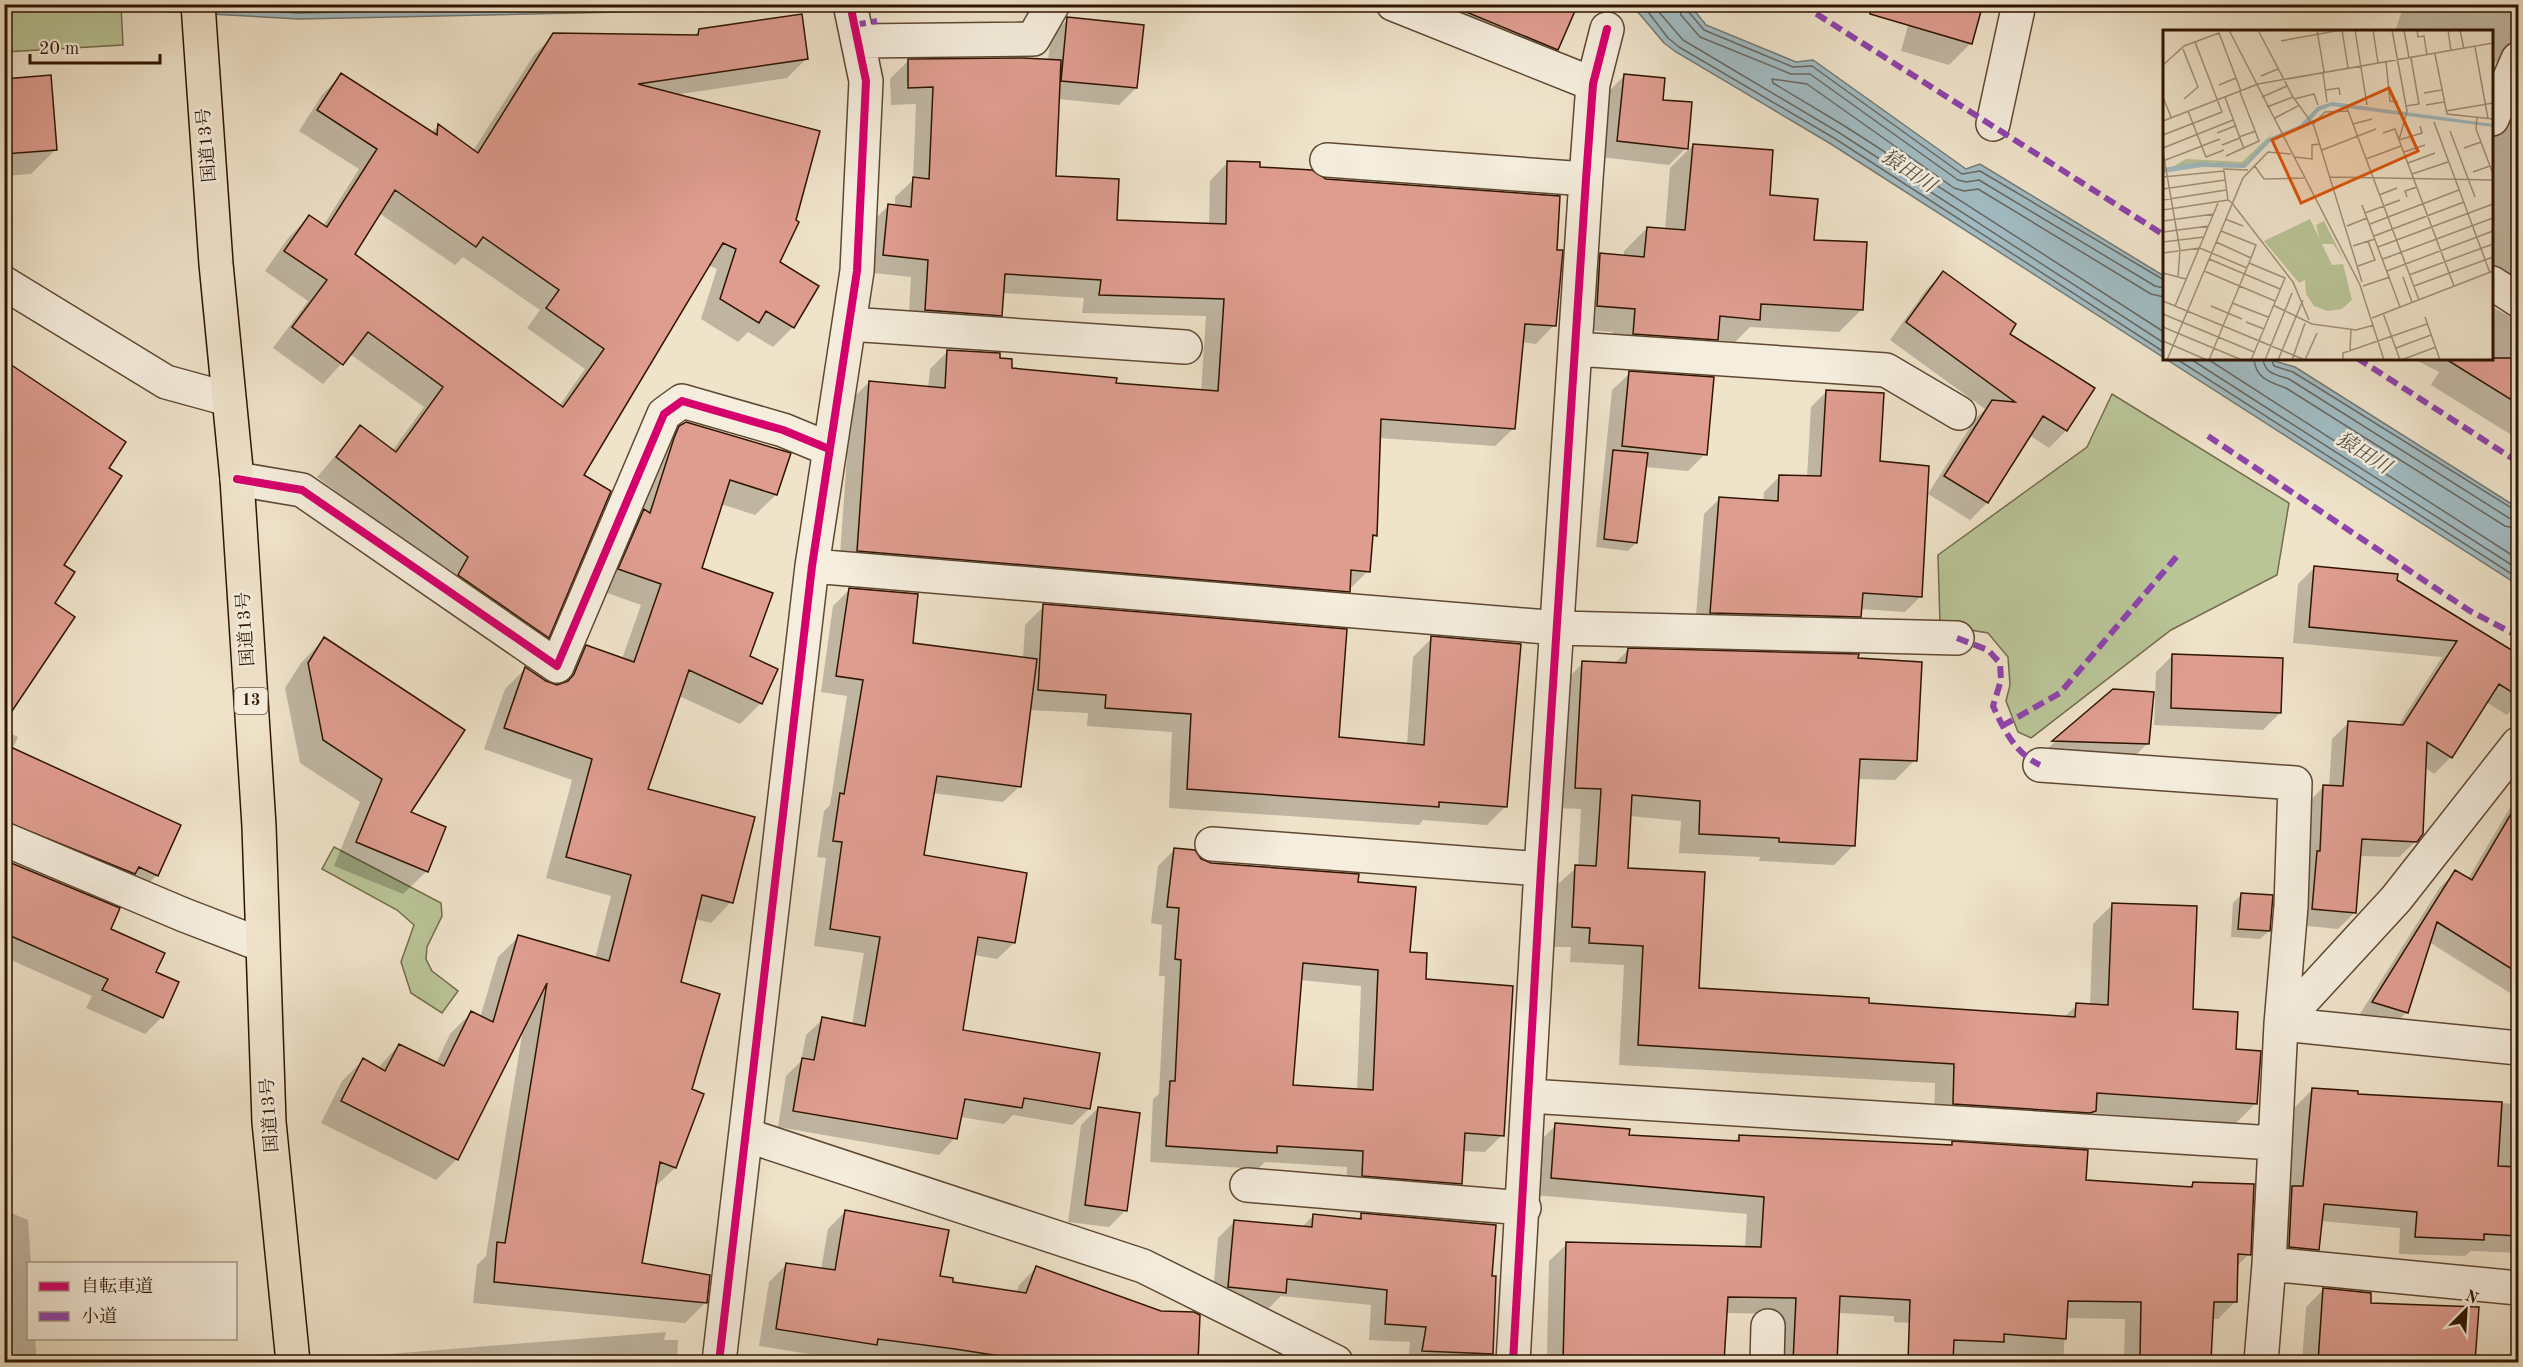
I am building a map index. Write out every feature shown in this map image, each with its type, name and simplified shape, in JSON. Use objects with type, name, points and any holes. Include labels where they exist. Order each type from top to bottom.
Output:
[{"type":"highway","name":"国道13号","points":[[198,4],[228,399],[237,479],[259,826],[269,1122],[293,1362]]},
{"type":"street","points":[[858,41],[1033,39],[1053,4]]},
{"type":"street","points":[[1393,4],[1593,84]]},
{"type":"street","points":[[1993,124],[2019,4]]},
{"type":"street","points":[[719,1362],[812,566],[857,271],[866,81],[851,6]]},
{"type":"street","points":[[1513,1362],[1524,1208],[1541,869],[1559,628],[1586,178],[1593,84],[1607,29]]},
{"type":"street","points":[[2493,117],[2518,59]]},
{"type":"street","points":[[1327,160],[1586,178]]},
{"type":"street","points":[[4,283],[166,382],[228,399]]},
{"type":"street","points":[[2493,284],[2518,300]]},
{"type":"street","points":[[849,324],[1185,347]]},
{"type":"street","points":[[1576,349],[1886,370],[1959,413]]},
{"type":"street","points":[[237,479],[302,490],[557,666],[664,414],[682,401],[783,430],[829,449]]},
{"type":"street","points":[[812,566],[1559,628],[1957,638]]},
{"type":"street","points":[[2281,1024],[2396,899],[2518,744]]},
{"type":"street","points":[[2040,765],[2295,783],[2291,906],[2281,1024],[2269,1264],[2261,1362]]},
{"type":"street","points":[[4,839],[184,915],[262,945]]},
{"type":"street","points":[[1212,844],[1541,869]]},
{"type":"street","points":[[2281,1024],[2518,1048]]},
{"type":"street","points":[[1529,1096],[2274,1143]]},
{"type":"street","points":[[746,1135],[1143,1266],[1336,1362]]},
{"type":"street","points":[[1247,1185],[1524,1208]]},
{"type":"street","points":[[2269,1264],[2518,1288]]},
{"type":"street","points":[[1767,1362],[1768,1326]]},
{"type":"green space","points":[[4,5],[121,5],[123,45],[5,52]]},
{"type":"green space","points":[[2112,394],[2289,503],[2277,575],[2171,630],[2031,738],[2018,732],[2006,701],[2010,685],[2008,657],[1988,633],[1940,625],[1938,555],[2087,447]]},
{"type":"green space","points":[[334,847],[441,903],[442,916],[427,947],[426,959],[432,971],[458,991],[442,1013],[411,993],[401,962],[414,925],[397,910],[322,869]]},
{"type":"water","points":[[4,5],[729,5],[712,10],[299,19],[82,7],[5,7]]},
{"type":"water","name":"猿田川","points":[[1632,5],[1690,5],[1706,25],[1796,62],[1813,60],[1966,169],[1980,164],[2163,275],[2163,357],[1831,144],[1664,43]]},
{"type":"water","name":"猿田川","points":[[2167,360],[2271,360],[2295,367],[2518,508],[2518,585]]},
{"type":"building","points":[[1447,4],[1578,4],[1558,50]]},
{"type":"building","points":[[1871,4],[1983,4],[1972,44],[1870,14]]},
{"type":"building","points":[[802,14],[808,59],[638,84],[820,131],[796,220],[799,222],[780,262],[819,286],[794,328],[766,311],[759,323],[720,299],[736,249],[723,243],[584,475],[611,491],[549,638],[458,575],[468,557],[336,457],[360,425],[396,452],[443,387],[368,332],[343,365],[292,327],[327,280],[284,251],[309,215],[327,227],[377,149],[317,110],[341,73],[437,135],[438,124],[478,153],[553,33],[698,35],[699,29]],"holes":[[[395,190],[476,247],[483,237],[559,290],[546,308],[604,349],[563,407],[355,254]]]},
{"type":"building","points":[[1067,17],[1144,25],[1137,88],[1061,81]]},
{"type":"building","points":[[908,59],[1061,60],[1056,176],[1119,179],[1117,220],[1226,224],[1227,161],[1260,162],[1260,167],[1312,170],[1326,179],[1560,196],[1557,250],[1563,250],[1556,326],[1525,324],[1515,429],[1381,419],[1377,536],[1373,535],[1370,572],[1351,570],[1350,592],[857,551],[869,381],[945,388],[947,350],[1000,353],[1000,358],[1012,359],[1012,368],[1117,378],[1116,383],[1218,391],[1224,299],[1099,295],[1101,280],[1005,274],[1002,316],[925,310],[928,260],[883,255],[888,204],[911,207],[913,177],[929,179],[933,87],[908,88]]},
{"type":"building","points":[[1624,74],[1665,78],[1663,100],[1692,102],[1688,149],[1617,141]]},
{"type":"building","points":[[51,75],[57,150],[4,154],[4,79]]},
{"type":"building","points":[[1693,144],[1773,150],[1770,195],[1818,199],[1814,240],[1867,242],[1863,310],[1761,304],[1760,320],[1720,316],[1718,340],[1633,334],[1635,309],[1597,306],[1600,253],[1644,257],[1647,227],[1685,230]]},
{"type":"building","points":[[1943,271],[2016,324],[2010,334],[2095,388],[2067,431],[2043,416],[1988,503],[1944,476],[1992,400],[2015,402],[1906,322]]},
{"type":"building","points":[[2518,358],[2518,404],[2447,360]]},
{"type":"building","points":[[4,360],[126,442],[109,468],[122,476],[64,565],[75,572],[55,603],[75,617],[4,723]]},
{"type":"building","points":[[1629,371],[1714,377],[1707,455],[1622,446]]},
{"type":"building","points":[[1826,390],[1884,393],[1880,461],[1929,466],[1922,597],[1863,593],[1861,617],[1710,613],[1719,497],[1778,501],[1779,475],[1821,476]]},
{"type":"building","points":[[686,422],[791,453],[777,495],[730,480],[702,568],[773,593],[750,656],[778,669],[762,704],[689,670],[648,789],[755,817],[733,903],[702,895],[681,982],[720,994],[692,1089],[704,1094],[676,1168],[660,1162],[642,1263],[710,1275],[707,1303],[494,1282],[497,1242],[505,1243],[547,983],[458,1160],[341,1101],[363,1058],[385,1071],[399,1044],[444,1066],[471,1011],[493,1022],[518,935],[609,961],[631,875],[566,857],[592,759],[504,728],[525,667],[546,681],[557,685],[568,681],[574,674],[586,645],[634,662],[661,584],[618,569],[644,509],[650,513],[674,438],[679,426]]},
{"type":"building","points":[[1613,450],[1648,453],[1637,543],[1604,539]]},
{"type":"building","points":[[2314,566],[2398,574],[2397,580],[2518,654],[2518,696],[2499,684],[2452,758],[2427,742],[2423,834],[2417,842],[2362,839],[2356,913],[2312,909],[2317,851],[2320,851],[2323,785],[2343,786],[2348,721],[2403,725],[2457,641],[2309,627]]},
{"type":"building","points":[[849,588],[918,594],[913,643],[1037,659],[1021,787],[937,776],[924,855],[1027,873],[1015,943],[978,937],[963,1030],[1100,1053],[1090,1109],[1024,1098],[1022,1108],[965,1099],[957,1139],[793,1111],[802,1058],[814,1060],[822,1017],[865,1026],[880,937],[830,929],[842,842],[833,841],[840,793],[844,794],[863,680],[836,676]]},
{"type":"building","points":[[1043,604],[1347,629],[1339,737],[1424,745],[1431,636],[1521,644],[1507,807],[1439,802],[1439,807],[1187,789],[1191,714],[1105,708],[1106,695],[1038,690]]},
{"type":"building","points":[[324,637],[465,730],[411,812],[446,827],[428,872],[356,842],[382,779],[323,740],[308,663]]},
{"type":"building","points":[[1628,648],[1859,654],[1858,658],[1922,662],[1917,761],[1860,759],[1855,846],[1779,842],[1779,838],[1699,834],[1700,801],[1632,795],[1628,868],[1705,872],[1699,988],[1869,998],[1869,1003],[2075,1017],[2076,1003],[2108,1005],[2112,903],[2197,906],[2193,1009],[2238,1012],[2236,1049],[2261,1051],[2257,1104],[2097,1093],[2096,1111],[2090,1113],[1953,1104],[1954,1064],[1638,1045],[1643,946],[1589,943],[1590,928],[1572,927],[1575,865],[1596,866],[1601,789],[1575,788],[1582,661],[1626,663]]},
{"type":"building","points":[[2172,654],[2283,658],[2281,713],[2171,708]]},
{"type":"building","points":[[2113,689],[2154,692],[2149,744],[2052,741]]},
{"type":"building","points":[[4,744],[181,825],[158,876],[139,867],[135,874],[4,821]]},
{"type":"building","points":[[2518,802],[2518,973],[2437,922],[2408,1013],[2372,1002],[2455,870],[2472,880]]},
{"type":"building","points":[[1174,848],[1195,850],[1201,859],[1211,863],[1359,874],[1358,882],[1416,887],[1410,952],[1427,953],[1426,979],[1513,986],[1504,1136],[1465,1133],[1462,1184],[1362,1176],[1363,1151],[1277,1146],[1277,1153],[1166,1146],[1170,1081],[1175,1081],[1181,960],[1175,959],[1179,908],[1167,907]],"holes":[[[1303,963],[1378,970],[1373,1090],[1293,1085]]]},
{"type":"building","points":[[4,860],[120,908],[111,929],[165,953],[156,972],[179,982],[163,1018],[102,990],[108,979],[4,933]]},
{"type":"building","points":[[2241,893],[2273,895],[2270,931],[2238,929]]},
{"type":"building","points":[[2312,1088],[2358,1091],[2358,1094],[2502,1102],[2498,1166],[2518,1167],[2518,1236],[2484,1234],[2484,1240],[2415,1237],[2417,1212],[2324,1204],[2319,1250],[2289,1247],[2292,1186],[2303,1186]]},
{"type":"building","points":[[1098,1107],[1140,1113],[1127,1211],[1085,1205]]},
{"type":"building","points":[[1555,1123],[1630,1129],[1629,1135],[1739,1141],[1739,1135],[1952,1145],[1952,1141],[2088,1150],[2086,1180],[2192,1187],[2193,1182],[2254,1184],[2251,1255],[2238,1254],[2237,1302],[2214,1302],[2211,1360],[2140,1356],[2141,1302],[2068,1301],[2066,1339],[2004,1334],[2004,1342],[1954,1340],[1953,1362],[1908,1362],[1910,1300],[1840,1296],[1837,1362],[1793,1362],[1796,1298],[1728,1297],[1724,1362],[1563,1362],[1566,1242],[1761,1247],[1764,1197],[1551,1178]]},
{"type":"building","points":[[845,1210],[949,1230],[940,1276],[953,1278],[953,1282],[1026,1293],[1036,1266],[1161,1311],[1194,1312],[1200,1315],[1198,1362],[1006,1362],[1006,1357],[955,1349],[878,1339],[877,1345],[776,1329],[786,1263],[835,1270]]},
{"type":"building","points":[[1361,1213],[1496,1225],[1492,1276],[1496,1276],[1493,1354],[1422,1351],[1426,1327],[1385,1324],[1387,1290],[1287,1279],[1286,1293],[1228,1287],[1234,1220],[1312,1227],[1313,1214],[1361,1219]]},
{"type":"building","points":[[2323,1288],[2371,1293],[2371,1303],[2479,1307],[2475,1362],[2318,1362]]},
{"type":"marked path","points":[[1801,4],[2163,234]]},
{"type":"marked path","points":[[854,25],[877,21]]},
{"type":"marked path","points":[[2360,360],[2518,462]]},
{"type":"marked path","points":[[2208,436],[2470,611],[2518,636]]},
{"type":"marked path","points":[[2002,726],[2060,693],[2178,555]]},
{"type":"marked path","points":[[1957,638],[1988,650],[2000,663],[2001,680],[1993,706],[2006,732],[2017,747],[2040,765]]},
{"type":"cycle path","points":[[719,1362],[812,566],[857,271],[866,81],[850,4]]},
{"type":"cycle path","points":[[1513,1362],[1541,869],[1586,179],[1593,84],[1607,29]]},
{"type":"cycle path","points":[[237,479],[302,490],[557,666],[664,414],[682,401],[783,430],[829,449]]}]
